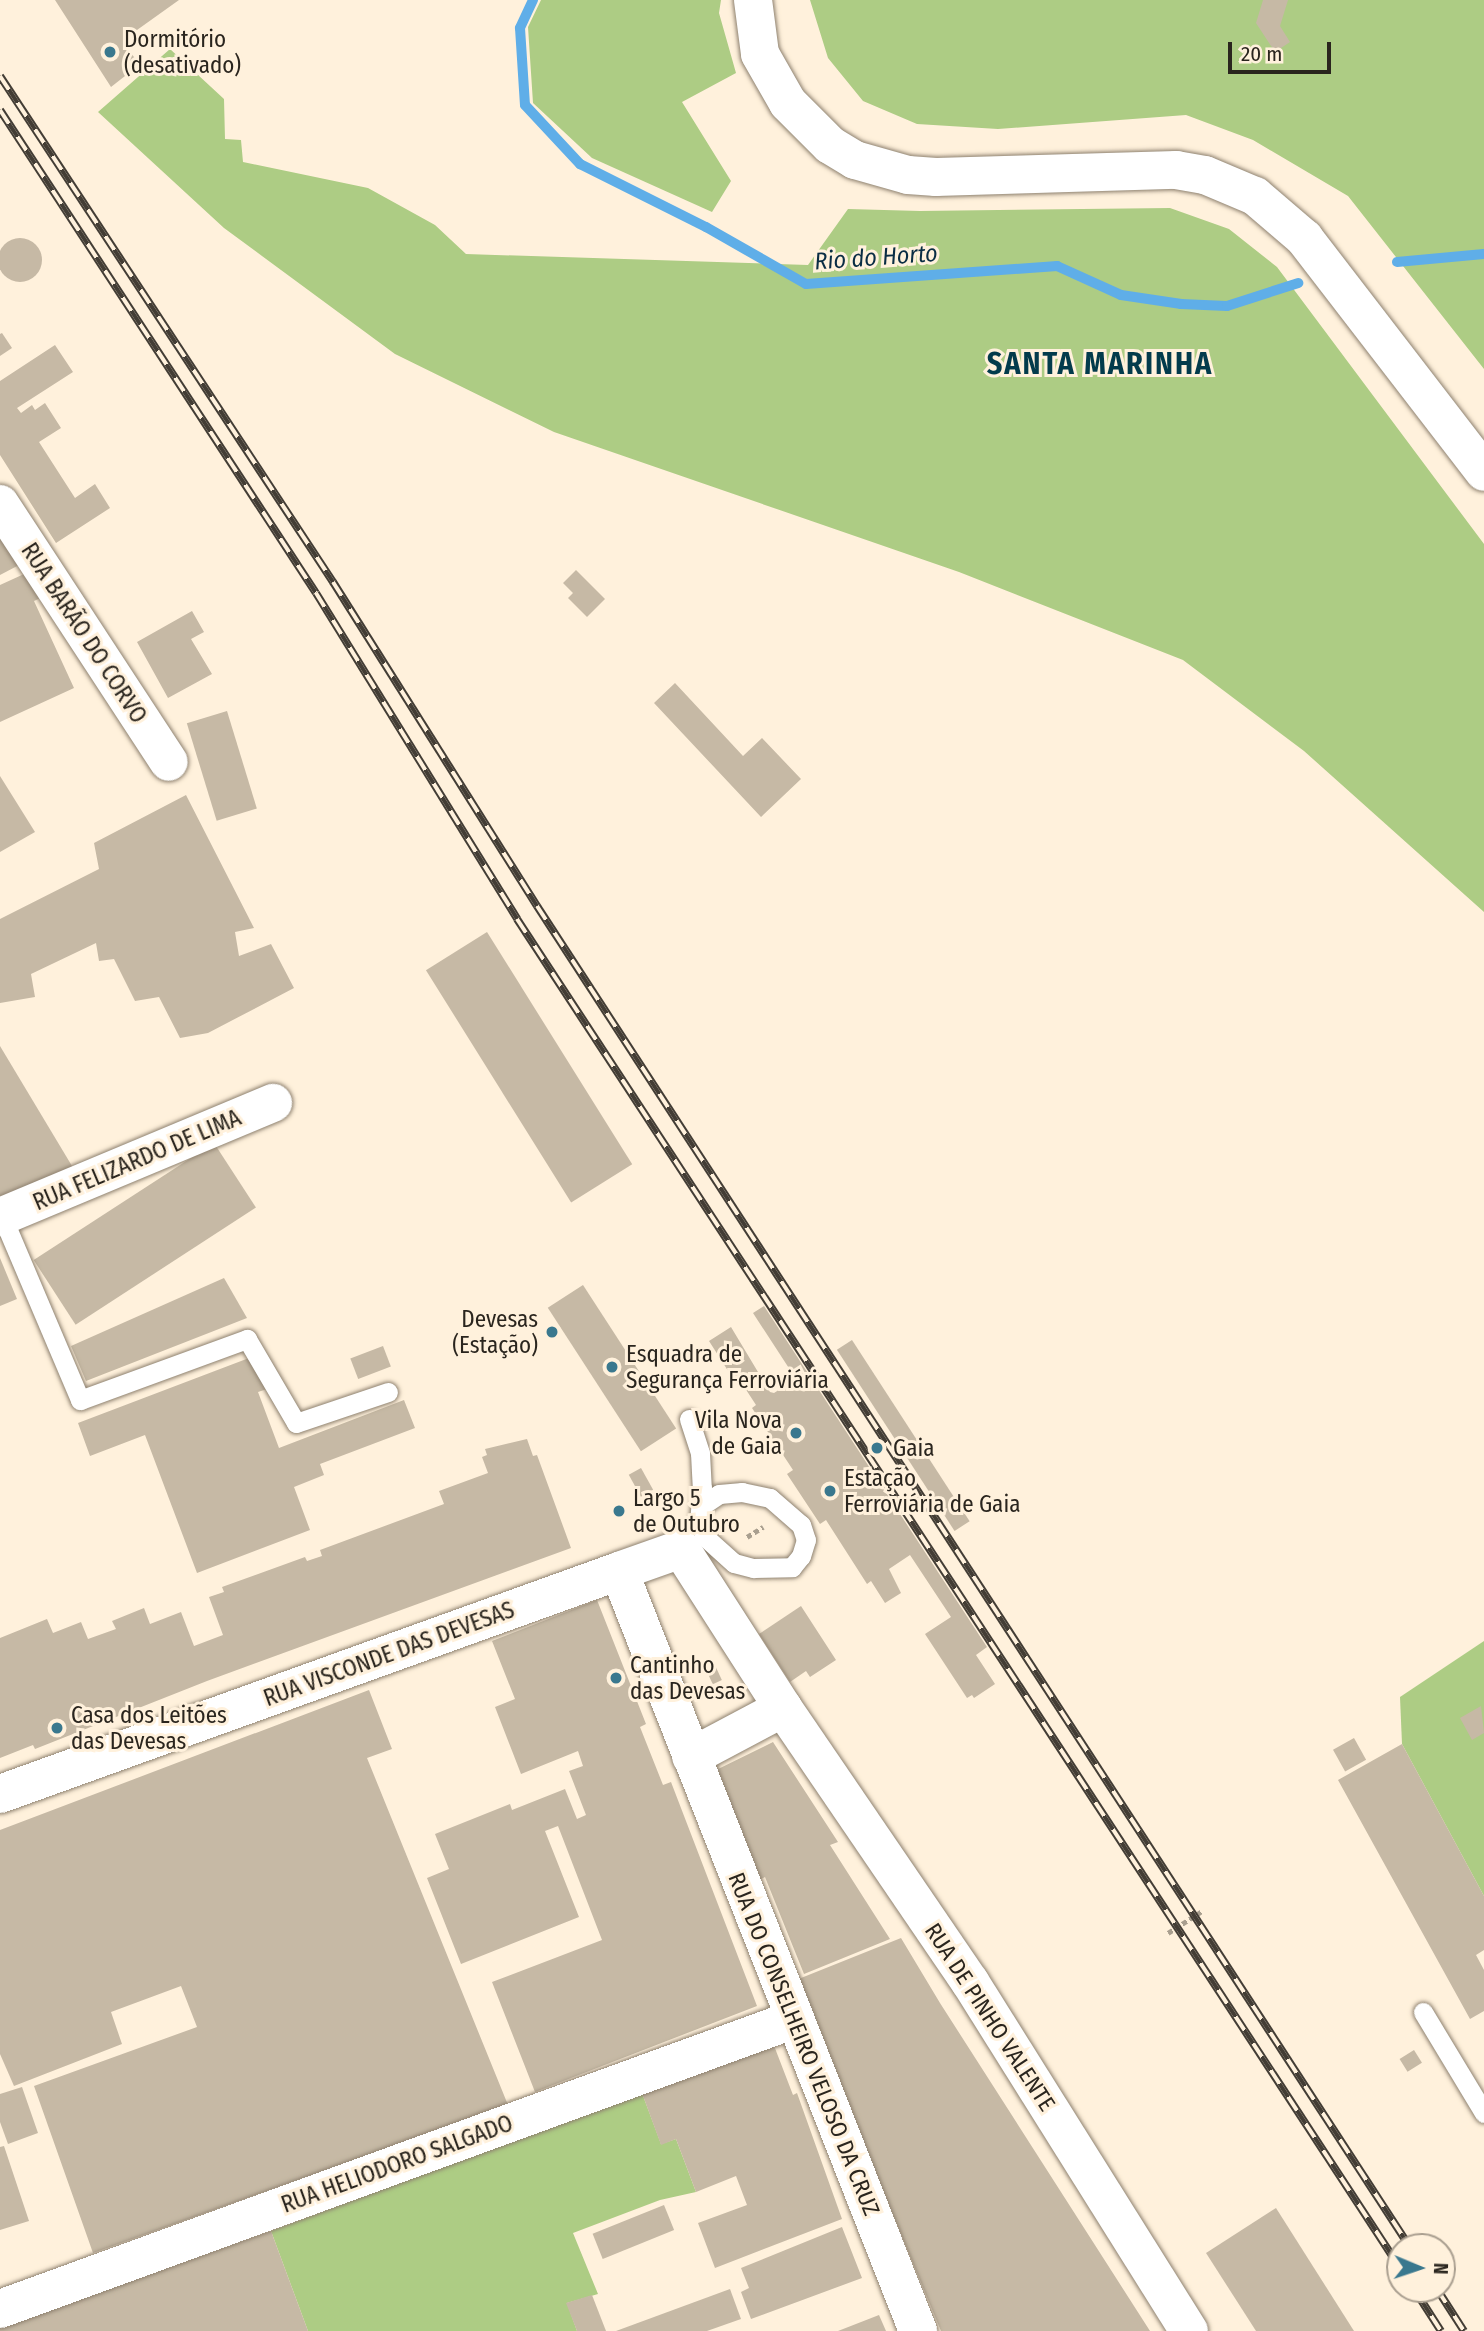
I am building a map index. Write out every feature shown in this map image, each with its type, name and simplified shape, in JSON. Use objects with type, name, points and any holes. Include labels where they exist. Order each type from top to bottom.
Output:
[{"type":"main road","points":[[752,0],[760,54],[788,103],[830,145],[855,160],[908,175],[936,177],[1176,170],[1205,175],[1255,196],[1304,238],[1484,472]]},
{"type":"main road","name":"RUA BARÃO DO CORVO","points":[[0,504],[169,762]]},
{"type":"main road","name":"RUA FELIZARDO DE LIMA","points":[[1,1217],[273,1103]]},
{"type":"main road","points":[[693,1543],[783,1708],[691,1757],[619,1571],[693,1543]]},
{"type":"main road","name":"RUA VISCONDE DAS DEVESAS","points":[[0,1794],[619,1571]]},
{"type":"main road","name":"RUA DE PINHO VALENTE","points":[[783,1708],[970,1982],[1189,2331]]},
{"type":"main road","name":"RUA DO CONSELHEIRO VELOSO DA CRUZ","points":[[691,1757],[918,2331]]},
{"type":"main road","name":"RUA HELIODORO SALGADO","points":[[0,2309],[795,2019]]},
{"type":"lane","points":[[1,1217],[80,1400],[247,1339],[296,1423],[388,1392]]},
{"type":"lane","points":[[689,1419],[699,1453],[701,1506],[693,1543],[734,1563],[775,1569],[792,1567],[801,1556],[806,1540],[800,1525],[770,1498],[742,1492],[719,1494],[701,1506]]},
{"type":"lane","points":[[1423,2012],[1484,2113]]},
{"type":"path","points":[[738,1543],[768,1523]]},
{"type":"path","points":[[1167,1933],[1202,1911]]},
{"type":"green space","points":[[541,0],[721,0],[719,13],[736,73],[682,102],[731,181],[712,212],[592,158],[533,103],[528,27]]},
{"type":"green space","points":[[810,0],[1484,0],[1484,369],[1348,196],[1253,140],[1186,115],[998,129],[917,124],[863,101],[828,58]]},
{"type":"green space","points":[[170,49],[224,99],[225,139],[241,140],[243,162],[368,188],[435,225],[466,254],[808,265],[848,209],[920,211],[1170,208],[1229,229],[1277,267],[1484,544],[1484,912],[1304,751],[1183,660],[959,572],[554,432],[395,354],[224,228],[98,112]]},
{"type":"green space","points":[[1484,1641],[1484,1896],[1402,1744],[1400,1697]]},
{"type":"green space","points":[[642,2093],[661,2144],[676,2139],[696,2192],[660,2200],[573,2233],[598,2294],[567,2303],[577,2331],[308,2331],[271,2231]]},
{"type":"building","name":"Dormitório (desativado)","points":[[55,0],[179,0],[123,40],[139,65],[111,87]]},
{"type":"building","points":[[1263,0],[1288,0],[1280,26],[1290,42],[1275,52],[1256,23]]},
{"type":"building","points":[[20,238],[35,245],[42,260],[35,275],[20,282],[5,275],[-2,260],[5,245]]},
{"type":"building","points":[[2,333],[12,348],[0,356],[0,334]]},
{"type":"building","points":[[55,345],[73,372],[17,408],[21,413],[32,405],[35,410],[45,403],[61,428],[39,442],[75,498],[95,484],[110,508],[56,543],[0,455],[0,381]]},
{"type":"building","points":[[0,524],[21,564],[0,575]]},
{"type":"building","points":[[35,569],[47,595],[34,601],[74,688],[0,722],[0,585]]},
{"type":"building","points":[[576,570],[605,599],[587,617],[568,598],[573,593],[563,583]]},
{"type":"building","points":[[192,611],[204,632],[191,639],[212,674],[168,698],[137,642]]},
{"type":"building","points":[[675,683],[743,756],[762,738],[801,779],[761,817],[654,703]]},
{"type":"building","points":[[227,711],[257,809],[217,821],[187,723]]},
{"type":"building","points":[[0,776],[35,832],[0,852]]},
{"type":"building","points":[[186,795],[254,928],[235,932],[239,956],[271,944],[294,988],[208,1033],[180,1038],[159,997],[135,1001],[114,959],[99,961],[96,943],[31,974],[35,997],[0,1003],[0,919],[99,869],[94,843]]},
{"type":"building","points":[[487,932],[632,1164],[571,1203],[426,970]]},
{"type":"building","points":[[0,1046],[75,1171],[0,1199]]},
{"type":"building","points":[[214,1143],[256,1208],[76,1325],[34,1260]]},
{"type":"building","points":[[0,1258],[17,1299],[0,1306]]},
{"type":"building","points":[[224,1278],[247,1318],[86,1381],[71,1346]]},
{"type":"building","name":"Esquadra de Segurança Ferroviária","points":[[583,1285],[676,1428],[641,1451],[548,1308]]},
{"type":"building","points":[[764,1306],[987,1647],[976,1655],[995,1684],[974,1698],[972,1695],[967,1698],[925,1634],[951,1617],[910,1555],[889,1569],[901,1593],[885,1603],[871,1581],[867,1584],[826,1520],[820,1524],[787,1474],[793,1470],[752,1408],[756,1405],[743,1385],[739,1388],[709,1341],[731,1327],[770,1392],[774,1393],[796,1379],[753,1313]]},
{"type":"building","points":[[852,1340],[970,1521],[955,1531],[837,1350]]},
{"type":"building","points":[[383,1346],[391,1367],[358,1379],[350,1359]]},
{"type":"building","points":[[249,1358],[267,1389],[258,1392],[279,1448],[404,1400],[415,1428],[320,1464],[324,1475],[294,1487],[310,1530],[197,1573],[145,1435],[90,1456],[78,1423]]},
{"type":"building","points":[[527,1439],[533,1456],[537,1455],[571,1548],[207,1681],[35,1749],[33,1745],[0,1758],[0,1638],[47,1619],[53,1633],[81,1622],[88,1639],[116,1629],[112,1621],[144,1608],[150,1624],[181,1612],[194,1646],[223,1635],[209,1597],[224,1592],[222,1587],[305,1557],[307,1561],[322,1556],[320,1550],[444,1504],[439,1491],[488,1473],[482,1457],[487,1455],[485,1449]]},
{"type":"building","points":[[641,1468],[653,1490],[641,1497],[629,1475]]},
{"type":"building","points":[[597,1600],[646,1724],[640,1727],[663,1785],[671,1782],[757,2006],[535,2092],[492,1982],[602,1940],[558,1826],[545,1831],[579,1917],[461,1964],[427,1878],[449,1869],[435,1834],[510,1804],[512,1810],[565,1789],[577,1819],[586,1815],[569,1771],[583,1766],[578,1751],[521,1774],[495,1707],[515,1699],[492,1641]]},
{"type":"building","points":[[801,1606],[836,1660],[810,1677],[806,1671],[790,1682],[759,1634]]},
{"type":"building","points":[[713,1661],[722,1680],[713,1684],[704,1665]]},
{"type":"building","points":[[369,1690],[392,1749],[367,1758],[508,2105],[93,2253],[34,2086],[197,2027],[181,1986],[111,2012],[122,2044],[14,2086],[0,2054],[0,1830]]},
{"type":"building","points":[[1481,1706],[1484,1733],[1472,1740],[1460,1718]]},
{"type":"building","points":[[1354,1738],[1366,1760],[1345,1772],[1333,1750]]},
{"type":"building","points":[[773,1742],[838,1842],[830,1845],[890,1939],[804,1974],[765,1877],[759,1880],[712,1772]]},
{"type":"building","points":[[1402,1744],[1484,1896],[1484,1950],[1476,1955],[1484,1970],[1484,2011],[1470,2019],[1338,1780]]},
{"type":"building","points":[[901,1938],[1150,2331],[941,2331],[796,1980]]},
{"type":"building","points":[[773,2043],[793,2095],[797,2093],[842,2219],[715,2268],[698,2223],[747,2205],[736,2176],[696,2192],[676,2139],[661,2145],[642,2093]]},
{"type":"building","points":[[1414,2050],[1422,2063],[1408,2072],[1400,2059]]},
{"type":"building","points":[[22,2087],[38,2133],[8,2144],[0,2122],[0,2094]]},
{"type":"building","points":[[4,2146],[29,2221],[0,2230],[0,2147]]},
{"type":"building","points":[[664,2205],[674,2230],[603,2259],[593,2234]]},
{"type":"building","points":[[1276,2208],[1354,2331],[1256,2331],[1206,2253]]},
{"type":"building","points":[[842,2227],[862,2278],[751,2319],[741,2292],[749,2288],[741,2268]]},
{"type":"building","points":[[271,2231],[308,2331],[0,2331],[0,2328]]},
{"type":"building","points":[[730,2289],[741,2319],[707,2331],[616,2331]]},
{"type":"building","points":[[592,2295],[606,2331],[577,2331],[566,2303]]},
{"type":"building","points":[[879,2315],[886,2331],[838,2331]]},
{"type":"waterway","name":"Rio do Horto","points":[[533,0],[520,28],[525,105],[580,164],[706,227],[806,284],[1057,266],[1121,295],[1181,304],[1227,306],[1298,283]]},
{"type":"waterway","points":[[1397,262],[1484,254]]},
{"type":"railway","points":[[0,76],[333,582],[537,906],[1401,2233]]},
{"type":"railway","points":[[0,110],[316,593],[517,919],[1386,2247]]},
{"type":"railway","points":[[1423,2303],[1441,2331]]},
{"type":"railway","points":[[1446,2303],[1464,2331]]},
{"type":"place","name":"Dormitório (desativado)","points":[[110,52]]},
{"type":"place","name":"Devesas (Estação)","points":[[552,1332]]},
{"type":"place","name":"Esquadra de Segurança Ferroviária","points":[[612,1367]]},
{"type":"place","name":"Vila Nova de Gaia","points":[[796,1433]]},
{"type":"place","name":"Gaia","points":[[877,1448]]},
{"type":"place","name":"Estação Ferroviária de Gaia","points":[[830,1491]]},
{"type":"place","name":"Largo 5 de Outubro","points":[[619,1511]]},
{"type":"place","name":"Cantinho das Devesas","points":[[616,1678]]},
{"type":"place","name":"Casa dos Leitões das Devesas","points":[[57,1728]]},
{"type":"district","name":"SANTA MARINHA","points":[[1100,364]]}]
